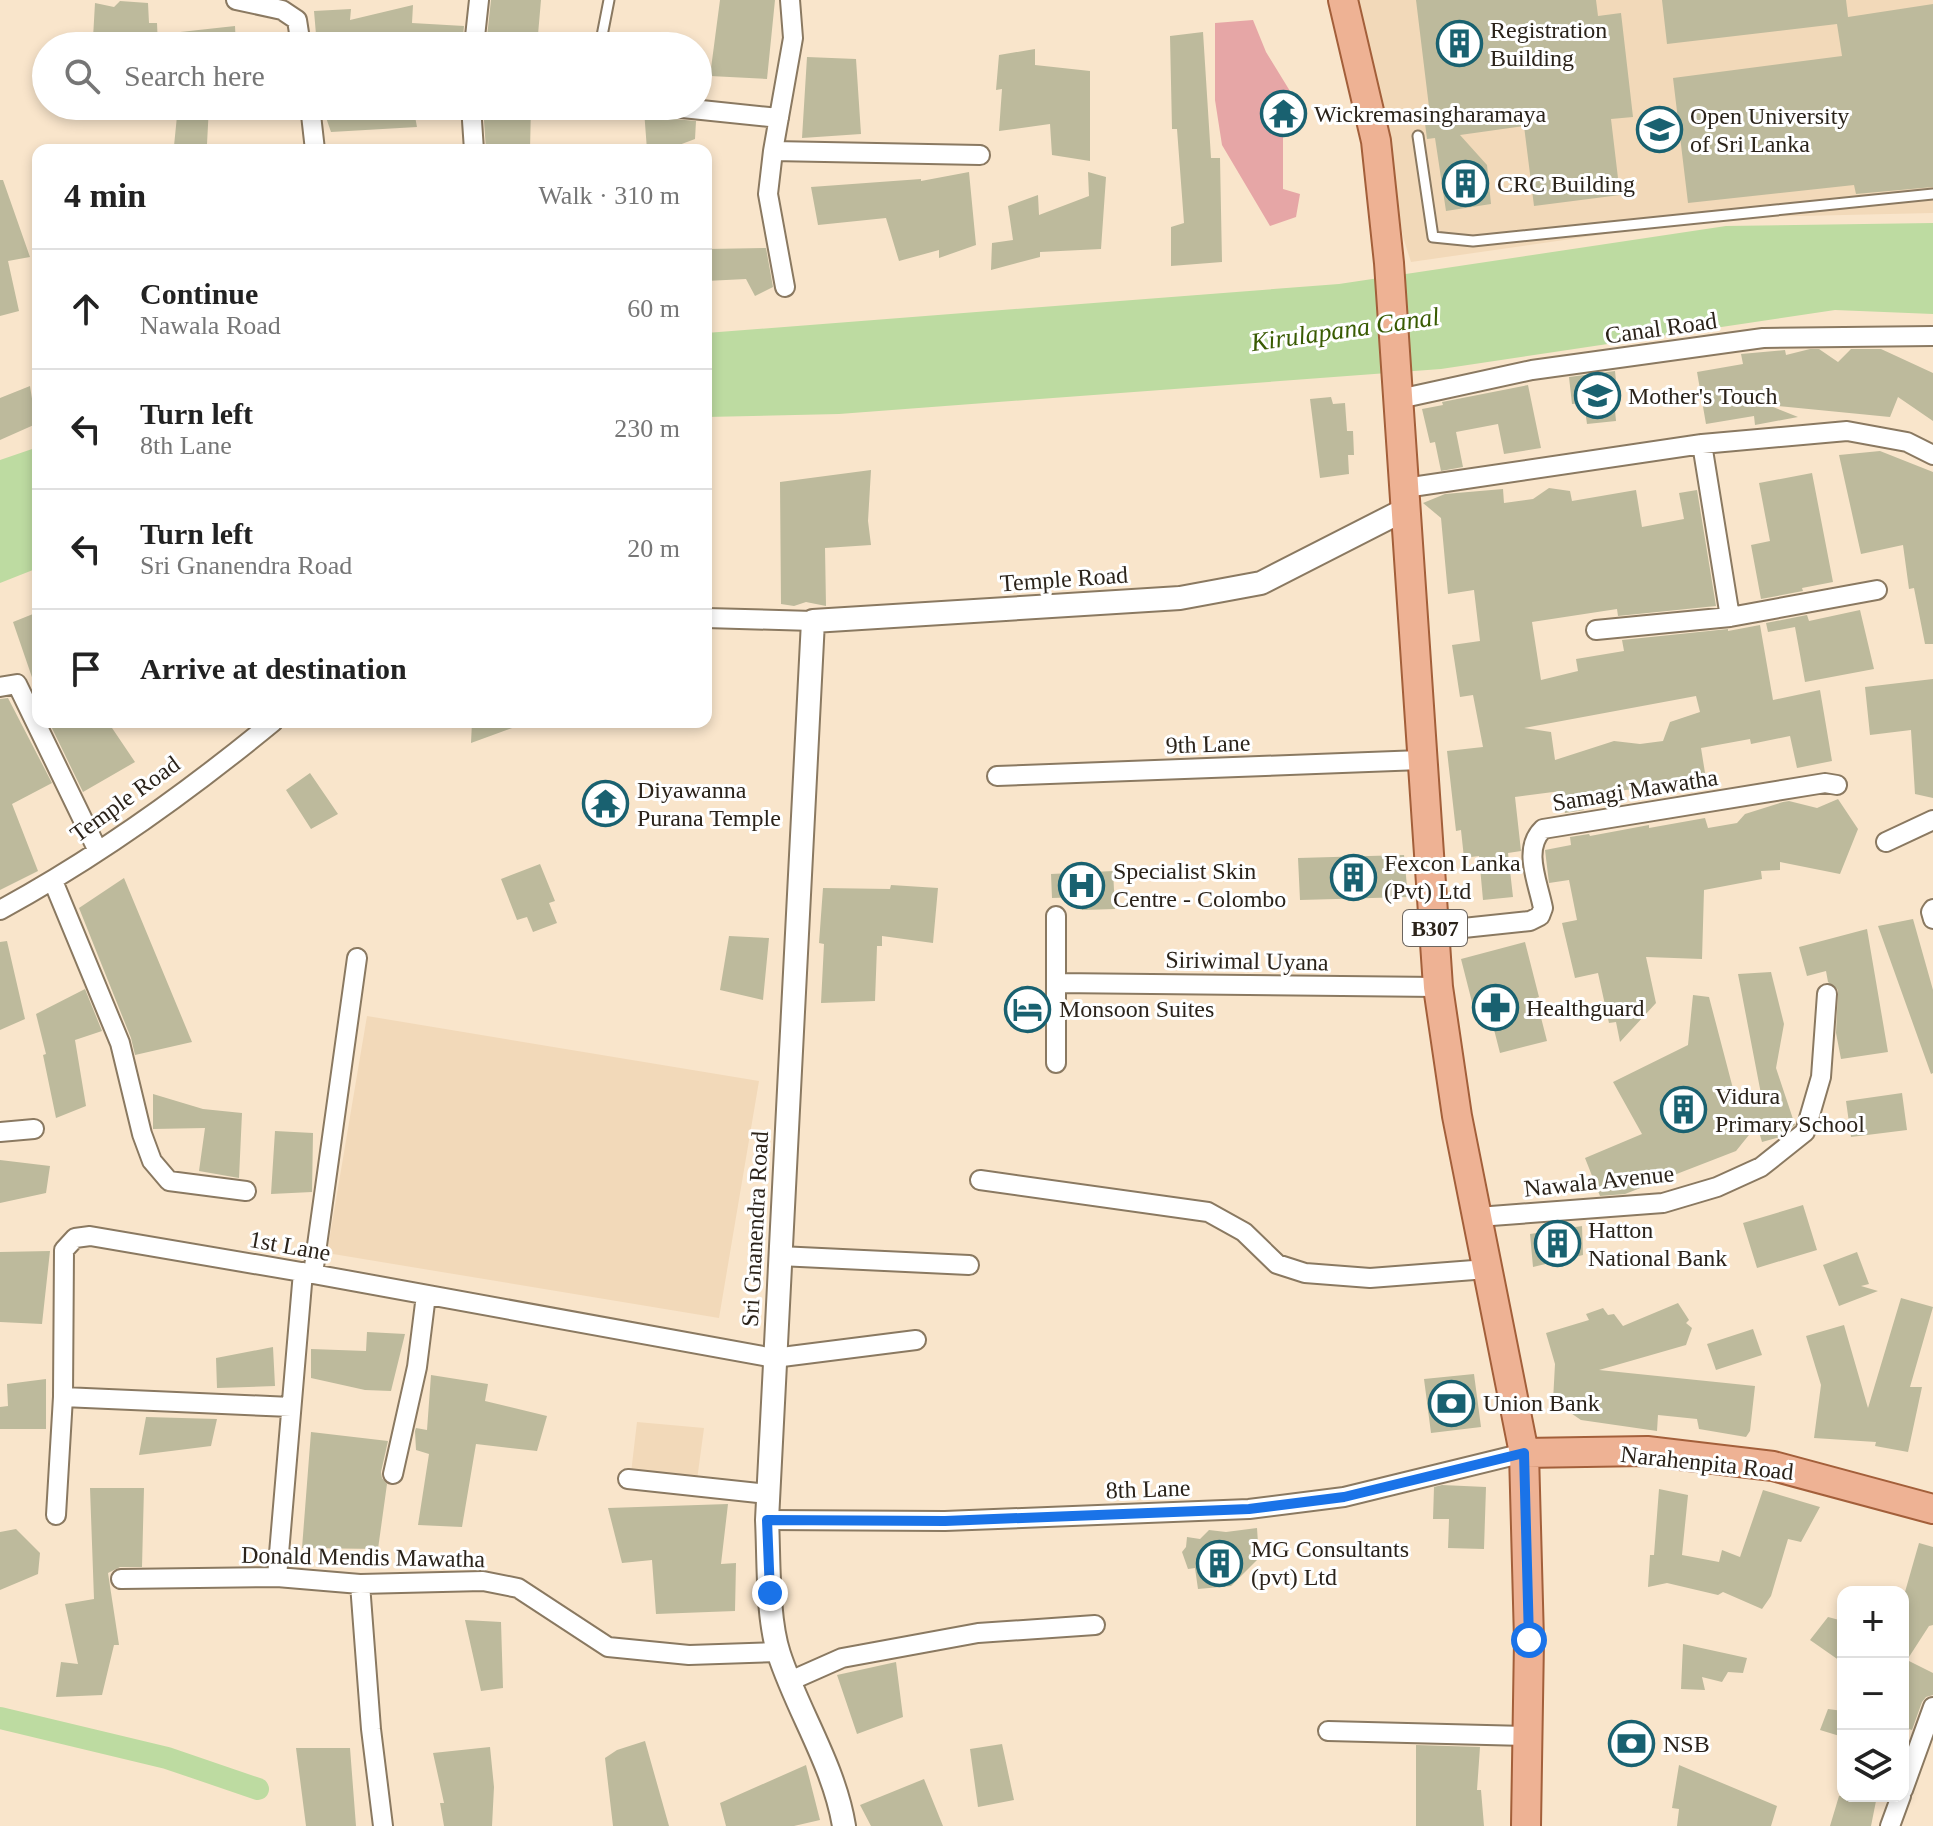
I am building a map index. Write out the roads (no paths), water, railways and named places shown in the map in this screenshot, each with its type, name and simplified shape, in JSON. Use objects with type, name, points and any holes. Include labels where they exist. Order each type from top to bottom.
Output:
[{"type":"main road","name":"B307","points":[[1343,0],[1376,141],[1389,263],[1438,987],[1457,1116],[1524,1453]]},
{"type":"main road","name":"Narahenpita Road","points":[[1524,1453],[1647,1451],[1773,1466],[1933,1509]]},
{"type":"main road","points":[[1524,1453],[1528,1569],[1526,1826]]},
{"type":"street","points":[[236,0],[282,10],[297,20],[299,32]]},
{"type":"street","points":[[476,32],[479,0]]},
{"type":"street","points":[[785,287],[768,194],[793,38],[790,0]]},
{"type":"street","points":[[712,111],[779,118]]},
{"type":"street","points":[[312,120],[314,144]]},
{"type":"street","points":[[472,120],[474,144]]},
{"type":"street","points":[[773,151],[980,155]]},
{"type":"street","name":"Canal Road","points":[[1399,397],[1532,370],[1763,338],[1933,336]]},
{"type":"street","points":[[1405,499],[1702,444],[1847,431],[1907,442],[1933,455]]},
{"type":"street","points":[[1702,444],[1730,617]]},
{"type":"street","name":"Temple Road","points":[[712,618],[813,621],[1180,598],[1261,583],[1405,499]]},
{"type":"street","points":[[1596,630],[1730,617],[1877,590]]},
{"type":"street","name":"Sri Gnanendra Road","points":[[813,621],[767,1520],[770,1593],[778,1652],[840,1800],[844,1826]]},
{"type":"street","points":[[0,687],[17,684],[32,715]]},
{"type":"street","points":[[38,728],[98,851]]},
{"type":"street","name":"Temple Road","points":[[0,910],[53,881],[98,851],[263,728]]},
{"type":"street","name":"9th Lane","points":[[997,776],[1421,760]]},
{"type":"street","name":"Samagi Mawatha","points":[[1435,931],[1530,921],[1540,916],[1543,908],[1531,849],[1534,837],[1543,829],[1825,783],[1837,785]]},
{"type":"street","points":[[1886,842],[1933,820]]},
{"type":"street","points":[[53,881],[120,1043],[142,1134],[152,1161],[169,1181],[246,1191]]},
{"type":"street","points":[[1933,909],[1933,919]]},
{"type":"street","points":[[1056,916],[1056,1063]]},
{"type":"street","points":[[277,1577],[291,1407],[308,1273],[357,958]]},
{"type":"street","name":"Siriwimal Uyana","points":[[1056,983],[1438,987]]},
{"type":"street","name":"Nawala Avenue","points":[[1478,1217],[1663,1203],[1717,1187],[1761,1167],[1805,1132],[1821,1077],[1827,994]]},
{"type":"street","points":[[0,1132],[34,1129]]},
{"type":"street","points":[[980,1180],[1208,1212],[1244,1232],[1277,1264],[1305,1273],[1370,1278],[1487,1269]]},
{"type":"street","name":"1st Lane","points":[[56,1515],[63,1397],[64,1250],[75,1238],[90,1236],[308,1273],[774,1358],[916,1340]]},
{"type":"street","points":[[779,1256],[969,1265]]},
{"type":"street","points":[[393,1474],[417,1367],[426,1295]]},
{"type":"street","points":[[63,1397],[291,1407]]},
{"type":"street","name":"8th Lane","points":[[767,1520],[945,1521],[1249,1509],[1344,1497],[1524,1453]]},
{"type":"street","points":[[628,1479],[767,1494]]},
{"type":"street","name":"Donald Mendis Mawatha","points":[[121,1579],[277,1577],[360,1584],[483,1581],[518,1588],[608,1647],[689,1655],[778,1652]]},
{"type":"street","points":[[360,1584],[371,1729],[383,1826]]},
{"type":"street","points":[[790,1681],[842,1658],[978,1633],[1095,1625]]},
{"type":"street","points":[[1909,1773],[1933,1707]]},
{"type":"street","points":[[1328,1731],[1528,1736]]},
{"type":"street","points":[[1890,1826],[1899,1802]]},
{"type":"lane","points":[[603,32],[609,0]]},
{"type":"lane","points":[[1418,136],[1433,237],[1473,241],[1933,194]]},
{"type":"water","name":"Kirulapana Canal","points":[[1933,223],[1933,314],[1835,310],[1441,369],[839,414],[712,417],[712,333],[1339,284],[1726,226]]},
{"type":"water","points":[[32,449],[32,570],[0,583],[0,460]]},
{"type":"waterway","points":[[0,1718],[167,1758],[258,1789]]},
{"type":"place","name":"Registration Building","points":[[1459,44]]},
{"type":"place","name":"Wickremasingharamaya","points":[[1283,114]]},
{"type":"place","name":"Open University of Sri Lanka","points":[[1659,130]]},
{"type":"place","name":"CRC Building","points":[[1466,184]]},
{"type":"place","name":"Mother's Touch","points":[[1597,396]]},
{"type":"place","name":"Diyawanna Purana Temple","points":[[606,804]]},
{"type":"place","name":"Fexcon Lanka (Pvt) Ltd","points":[[1353,877]]},
{"type":"place","name":"Specialist Skin Centre - Colombo","points":[[1082,885]]},
{"type":"place","name":"Healthguard","points":[[1495,1008]]},
{"type":"place","name":"Monsoon Suites","points":[[1028,1009]]},
{"type":"place","name":"Vidura Primary School","points":[[1684,1110]]},
{"type":"place","name":"Hatton National Bank","points":[[1557,1244]]},
{"type":"place","name":"Union Bank","points":[[1452,1403]]},
{"type":"place","name":"MG Consultants (pvt) Ltd","points":[[1220,1563]]},
{"type":"place","name":"NSB","points":[[1632,1744]]}]
